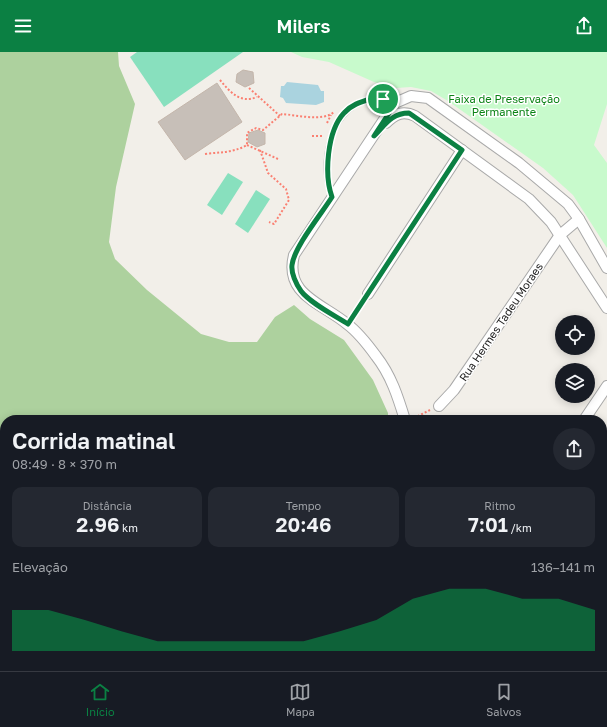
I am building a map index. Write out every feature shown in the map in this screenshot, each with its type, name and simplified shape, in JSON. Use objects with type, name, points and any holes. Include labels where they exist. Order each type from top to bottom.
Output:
[{"type":"street","points":[[403,415],[394,384],[377,357],[348,324],[309,299],[301,291],[292,270],[294,255],[395,104],[411,96],[428,98],[543,182],[568,204],[579,219],[607,268]]},
{"type":"street","points":[[374,136],[393,116],[400,113],[409,113],[462,150],[529,200],[551,222],[607,308]]},
{"type":"street","points":[[368,294],[462,150]]},
{"type":"street","name":"Rua Hermes Tadeu Moraes","points":[[439,406],[454,390],[560,235],[579,219]]},
{"type":"street","points":[[587,415],[607,386]]},
{"type":"lane","points":[[332,197],[329,188],[327,168],[330,141],[342,114],[355,104],[371,99],[383,99],[395,104]]},
{"type":"path","points":[[220,80],[232,95],[242,99],[257,97]]},
{"type":"path","points":[[249,88],[257,97],[280,116]]},
{"type":"path","points":[[326,124],[335,111]]},
{"type":"path","points":[[247,145],[247,133],[256,128],[263,130],[282,114],[321,117],[331,115]]},
{"type":"path","points":[[312,136],[323,137],[323,133]]},
{"type":"path","points":[[205,154],[232,152],[247,145],[278,159]]},
{"type":"path","points":[[260,150],[268,173],[286,189],[289,200],[274,224],[269,222]]},
{"type":"path","points":[[348,324],[368,294]]},
{"type":"path","points":[[420,415],[439,406]]},
{"type":"green space","points":[[0,52],[118,52],[119,66],[135,104],[116,187],[109,242],[115,259],[147,290],[201,334],[229,342],[257,342],[275,317],[294,305],[310,319],[344,340],[373,380],[388,413],[388,415],[0,415]]},
{"type":"green space","points":[[137,52],[243,52],[164,107],[130,57]]},
{"type":"green space","name":"Faixa de Preservação Permanente","points":[[291,52],[607,52],[607,104],[594,145],[607,163],[607,248],[573,195],[543,168],[448,101],[431,91],[411,87],[396,88],[374,82],[329,62],[302,57]]},
{"type":"green space","points":[[228,173],[243,182],[222,215],[207,205]]},
{"type":"green space","points":[[256,190],[270,199],[248,233],[235,224]]},
{"type":"water","points":[[287,82],[318,85],[321,91],[324,91],[324,102],[316,105],[286,103],[283,98],[280,97],[281,86],[284,86]]},
{"type":"building","points":[[243,70],[253,72],[254,83],[245,87],[236,82],[237,74]]},
{"type":"building","points":[[217,83],[242,122],[185,160],[158,122]]},
{"type":"building","points":[[258,130],[265,133],[265,144],[257,147],[248,142],[249,133]]},
{"type":"route","points":[[371,99],[383,99],[395,104],[374,136],[393,116],[400,113],[409,113],[462,150],[348,324],[309,299],[301,291],[293,275],[292,266],[294,255],[332,197],[329,188],[327,168],[330,141],[342,114],[355,104],[371,99]]}]
